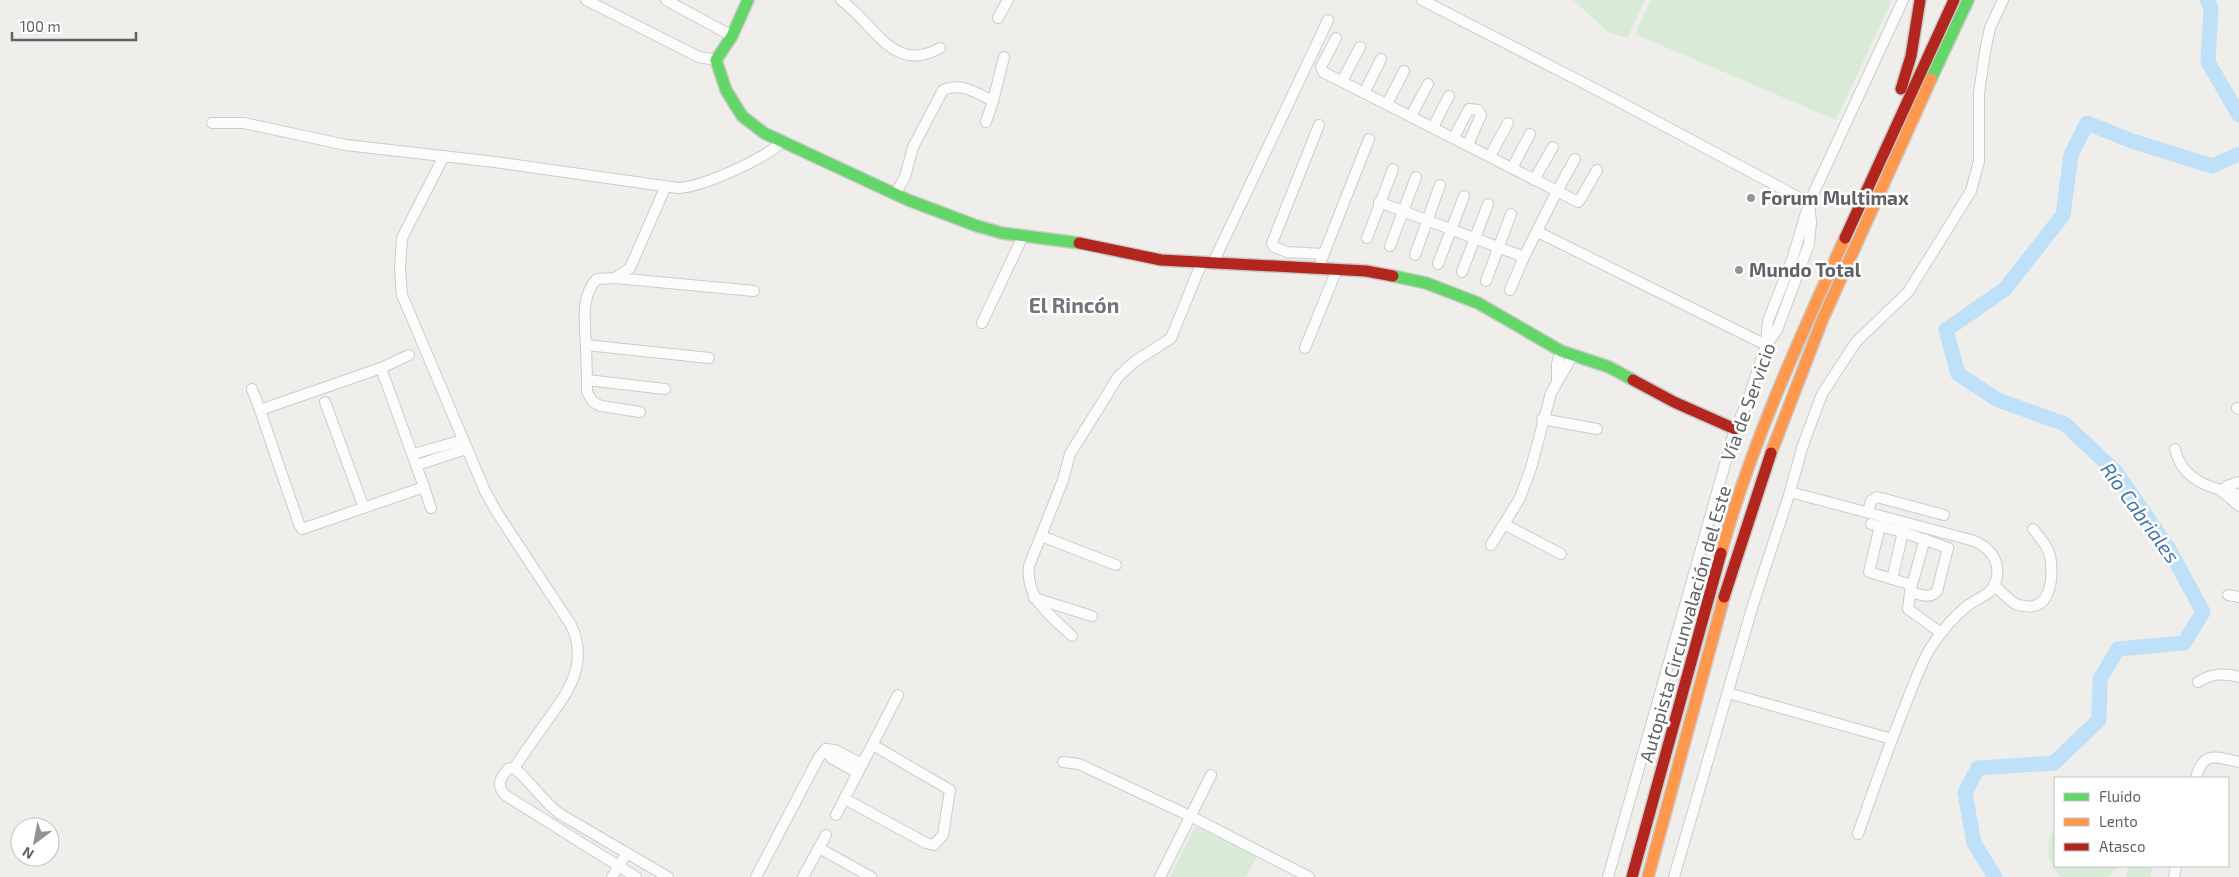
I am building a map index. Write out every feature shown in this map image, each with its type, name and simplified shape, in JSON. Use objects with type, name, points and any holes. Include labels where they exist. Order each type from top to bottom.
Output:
[{"type":"main road","points":[[748,0],[732,36],[716,60],[726,90],[742,116],[764,133],[895,194],[977,226],[1002,233],[1081,244],[1161,260],[1366,271],[1426,283],[1478,303],[1561,351],[1609,367],[1674,402],[1735,429]]},
{"type":"main road","points":[[1876,168],[1894,106],[1908,74],[1916,40],[1920,0]]},
{"type":"main road","name":"Autopista Circunvalación del Este","points":[[1632,877],[1729,522],[1790,359],[1954,0]]},
{"type":"main road","name":"Autopista Circunvalación del Este","points":[[1648,877],[1697,692],[1742,537],[1804,365],[1891,167],[1968,0]]},
{"type":"street","points":[[586,0],[699,58],[716,60]]},
{"type":"street","points":[[666,0],[732,36]]},
{"type":"street","points":[[841,0],[885,41],[904,55],[912,57],[928,55],[940,48]]},
{"type":"street","points":[[998,18],[1008,0]]},
{"type":"street","points":[[1422,0],[1603,93],[1809,203],[1793,257],[1768,321],[1766,345],[1538,232]]},
{"type":"street","name":"Vía de Servicio","points":[[1608,877],[1735,429],[1747,403],[1766,345],[1777,330],[1809,244],[1811,222],[1809,203],[1903,0]]},
{"type":"street","points":[[1674,877],[1753,605],[1790,492],[1802,448],[1822,394],[1856,342],[1908,292],[1971,191],[1979,160],[1979,94],[1985,52],[1990,28],[2003,0]]},
{"type":"street","points":[[1072,636],[1034,598],[1028,576],[1029,566],[1063,480],[1070,454],[1118,377],[1134,362],[1171,338],[1328,20]]},
{"type":"street","points":[[1336,38],[1320,70],[1454,137],[1557,192],[1578,202],[1597,170]]},
{"type":"street","points":[[1342,81],[1360,47]]},
{"type":"street","points":[[986,122],[1004,57]]},
{"type":"street","points":[[1364,92],[1381,59]]},
{"type":"street","points":[[1387,104],[1404,71]]},
{"type":"street","points":[[1411,116],[1428,84]]},
{"type":"street","points":[[895,194],[905,176],[913,147],[943,90],[958,87],[966,88],[993,101]]},
{"type":"street","points":[[1433,127],[1449,96]]},
{"type":"street","points":[[1454,137],[1470,109],[1478,110],[1481,115],[1468,145]]},
{"type":"street","points":[[212,123],[244,123],[346,145],[444,156],[665,188],[686,188],[761,157],[782,142]]},
{"type":"street","points":[[1490,156],[1508,123]]},
{"type":"street","points":[[1318,125],[1272,243],[1274,247],[1287,252],[1323,254]]},
{"type":"street","points":[[1512,168],[1530,134]]},
{"type":"street","points":[[1319,268],[1369,139]]},
{"type":"street","points":[[1534,180],[1553,147]]},
{"type":"street","points":[[444,156],[402,238],[400,268],[403,298],[493,506],[571,626],[578,646],[578,668],[570,690],[514,768],[508,769],[500,779],[501,790],[505,795],[542,816],[636,877]]},
{"type":"street","points":[[1510,290],[1524,257],[1575,159]]},
{"type":"street","points":[[1367,238],[1393,169]]},
{"type":"street","points":[[1390,246],[1416,177]]},
{"type":"street","points":[[1415,255],[1440,185]]},
{"type":"street","points":[[616,278],[624,274],[631,266],[665,188]]},
{"type":"street","points":[[1438,264],[1464,196]]},
{"type":"street","points":[[1379,202],[1524,257]]},
{"type":"street","points":[[1462,272],[1488,204]]},
{"type":"street","points":[[1486,281],[1512,214]]},
{"type":"street","points":[[982,323],[1023,236]]},
{"type":"street","points":[[1793,257],[1802,266]]},
{"type":"street","points":[[631,266],[634,273],[644,281]]},
{"type":"street","points":[[1305,348],[1336,269]]},
{"type":"street","points":[[640,412],[601,406],[593,402],[588,392],[584,321],[587,295],[597,279],[616,278],[754,291]]},
{"type":"street","points":[[586,345],[709,358]]},
{"type":"street","points":[[1557,380],[1557,364],[1561,351]]},
{"type":"street","points":[[1491,545],[1526,482],[1542,419],[1557,380],[1566,369],[1573,355]]},
{"type":"street","points":[[260,410],[410,356]]},
{"type":"street","points":[[381,368],[414,454],[431,508]]},
{"type":"street","points":[[587,380],[665,389]]},
{"type":"street","points":[[252,388],[302,528],[424,487]]},
{"type":"street","points":[[325,402],[364,508]]},
{"type":"street","points":[[1542,419],[1597,429]]},
{"type":"street","points":[[414,454],[465,444]]},
{"type":"street","points":[[416,465],[465,444]]},
{"type":"street","points":[[2175,449],[2178,462],[2189,476],[2222,491],[2239,495]]},
{"type":"street","points":[[2222,491],[2227,486],[2239,482]]},
{"type":"street","points":[[2222,491],[2239,506]]},
{"type":"street","points":[[1790,492],[1982,543],[1995,559],[1997,575],[1994,585],[1984,596],[1967,606],[1948,623],[1920,669],[1892,739],[1858,834]]},
{"type":"street","points":[[1868,512],[1871,501],[1876,497],[1944,514]]},
{"type":"street","points":[[1504,524],[1561,554]]},
{"type":"street","points":[[1876,525],[1903,532],[1948,548],[1934,595],[1929,597],[1892,579],[1869,572],[1876,525]]},
{"type":"street","points":[[1994,585],[2015,604],[2038,607],[2044,602],[2048,593],[2051,562],[2044,542],[2033,529]]},
{"type":"street","points":[[1892,579],[1903,532]]},
{"type":"street","points":[[1041,536],[1116,565]]},
{"type":"street","points":[[1924,539],[1907,606],[1909,611],[1941,633]]},
{"type":"street","points":[[2228,595],[2239,598]]},
{"type":"street","points":[[1034,598],[1092,616]]},
{"type":"street","points":[[2198,682],[2211,674],[2225,674],[2239,678]]},
{"type":"street","points":[[1728,693],[1892,739]]},
{"type":"street","points":[[836,815],[898,695]]},
{"type":"street","points":[[845,798],[926,843],[934,845],[940,841],[950,790],[873,745]]},
{"type":"street","points":[[756,877],[819,758],[826,749],[835,750],[860,769]]},
{"type":"street","points":[[2196,777],[2200,764],[2206,759],[2216,757],[2239,762]]},
{"type":"street","points":[[1063,762],[1079,764],[1190,816],[1309,877]]},
{"type":"street","points":[[514,768],[545,803],[560,814],[668,877]]},
{"type":"street","points":[[1160,877],[1211,775]]},
{"type":"street","points":[[803,877],[826,834]]},
{"type":"street","points":[[819,848],[871,877]]},
{"type":"street","points":[[612,877],[626,854]]},
{"type":"green space","points":[[1573,0],[1645,0],[1627,38],[1608,32]]},
{"type":"green space","points":[[1651,0],[1892,0],[1836,120],[1635,34]]},
{"type":"green space","points":[[1201,827],[1257,856],[1246,877],[1170,877],[1194,829]]},
{"type":"green space","points":[[2054,827],[2054,867],[2117,867],[2108,877],[2061,877],[2051,864],[2049,858],[2050,839]]},
{"type":"green space","points":[[2128,867],[2152,868],[2151,877],[2126,877]]},
{"type":"waterway","name":"Río Cabriales","points":[[2207,0],[2211,8],[2208,62],[2239,115]]},
{"type":"waterway","name":"Río Cabriales","points":[[1995,877],[1974,843],[1965,793],[1978,768],[2054,763],[2099,720],[2100,679],[2118,649],[2184,643],[2203,612],[2169,549],[2116,472],[2065,424],[1998,400],[1958,374],[1946,330],[2005,289],[2063,215],[2071,155],[2087,123],[2132,141],[2212,166],[2239,154]]},
{"type":"traffic: fast","points":[[748,0],[732,36],[716,60],[726,90],[742,116],[764,133],[908,200],[977,226],[1002,233],[1079,243]]},
{"type":"traffic: fast","points":[[1931,79],[1968,0]]},
{"type":"traffic: fast","points":[[1393,276],[1426,283],[1478,303],[1561,351],[1609,367],[1633,380]]},
{"type":"traffic: slow","points":[[1771,453],[1823,318],[1931,79]]},
{"type":"traffic: slow","points":[[1721,553],[1761,432],[1793,354],[1845,238]]},
{"type":"traffic: slow","points":[[1648,877],[1724,597]]},
{"type":"traffic: jam","points":[[1901,89],[1911,56],[1920,0]]},
{"type":"traffic: jam","points":[[1845,238],[1954,0]]},
{"type":"traffic: jam","points":[[1079,243],[1161,260],[1366,271],[1393,276]]},
{"type":"traffic: jam","points":[[1633,380],[1674,402],[1735,429]]},
{"type":"traffic: jam","points":[[1724,597],[1771,453]]},
{"type":"traffic: jam","points":[[1632,877],[1721,553]]},
{"type":"place","name":"Forum Multimax","points":[[1751,198]]},
{"type":"place","name":"Mundo Total","points":[[1739,270]]},
{"type":"district","name":"El Rincón","points":[[1074,306]]}]
